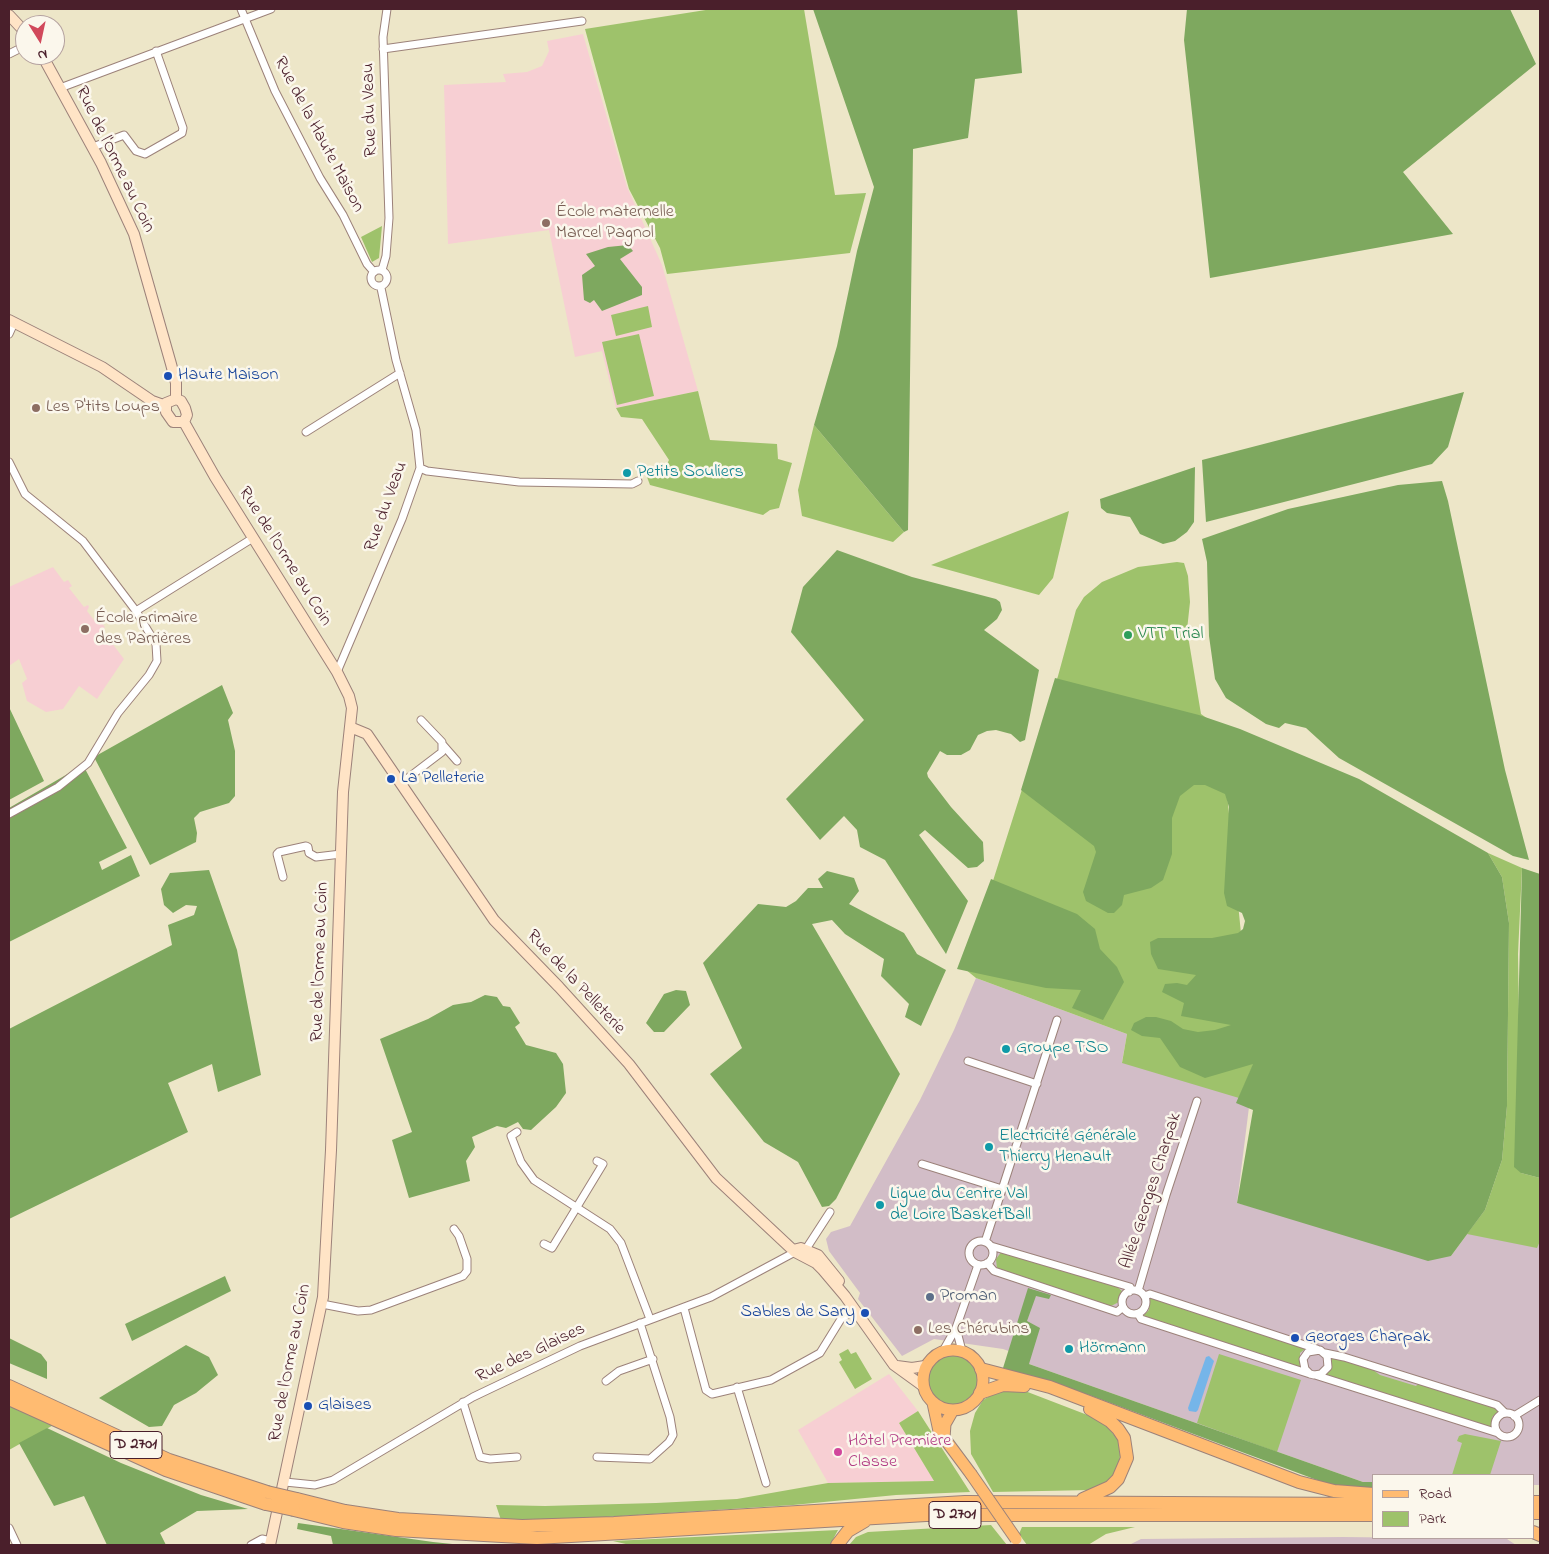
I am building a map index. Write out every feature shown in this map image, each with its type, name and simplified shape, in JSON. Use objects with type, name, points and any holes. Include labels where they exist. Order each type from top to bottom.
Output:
[{"type":"highway","points":[[981,1369],[1050,1387],[1298,1482],[1334,1491],[1372,1494]]},
{"type":"highway","points":[[980,1394],[1012,1384],[1034,1388],[1082,1405],[1110,1421],[1118,1429],[1124,1438],[1127,1458],[1118,1479],[1101,1492],[1076,1502]]},
{"type":"highway","name":"D 2701","points":[[9,1386],[169,1460],[267,1498]]},
{"type":"highway","name":"D 2701","points":[[9,1400],[166,1470],[295,1505],[343,1522],[396,1530],[537,1538],[869,1519],[1004,1514],[1372,1516]]},
{"type":"highway","name":"D 2701","points":[[295,1505],[398,1519],[522,1526],[614,1523],[926,1504],[1076,1502],[1372,1504]]},
{"type":"highway","points":[[837,1545],[848,1531],[869,1519]]},
{"type":"highway","points":[[537,1538],[573,1545]]},
{"type":"main road","name":"Rue de l'Orme au Coin","points":[[47,65],[92,148],[134,234],[176,383],[176,399]]},
{"type":"main road","points":[[12,322],[102,367],[152,401],[166,406]]},
{"type":"main road","points":[[176,399],[181,401],[185,408],[187,415],[184,422],[176,423],[171,420],[166,406],[168,401],[176,399]]},
{"type":"main road","name":"Rue de l'Orme au Coin","points":[[184,422],[253,538],[337,672],[351,701],[343,792],[331,1150],[322,1304],[271,1543]]},
{"type":"main road","name":"Rue de la Pelleterie","points":[[350,727],[367,734],[494,920],[559,987],[629,1064],[716,1178],[794,1251],[816,1263],[845,1296]]},
{"type":"main road","points":[[794,1251],[806,1249]]},
{"type":"main road","name":"Rue de la Pelleterie","points":[[806,1249],[825,1261],[854,1310],[894,1365],[923,1386]]},
{"type":"main road","points":[[933,1403],[942,1409],[953,1410],[969,1406],[980,1394],[983,1386],[981,1369],[970,1355],[962,1351],[943,1351],[936,1354],[925,1366],[923,1386],[933,1403],[937,1425],[944,1438],[1018,1542]]},
{"type":"main road","points":[[894,1365],[907,1368],[925,1366]]},
{"type":"main road","points":[[944,1438],[945,1424],[953,1410]]},
{"type":"street","name":"Rue de la Haute Maison","points":[[241,9],[275,91],[320,178],[343,215],[366,264],[378,271]]},
{"type":"street","points":[[60,88],[271,9]]},
{"type":"street","name":"Rue du Veau","points":[[381,288],[375,285],[372,278],[386,256],[389,218],[383,49],[387,9]]},
{"type":"street","points":[[383,49],[582,21]]},
{"type":"street","points":[[92,148],[124,135],[136,151],[145,154],[182,133],[183,128],[156,51]]},
{"type":"street","name":"Rue du Veau","points":[[337,672],[402,519],[420,468],[416,430],[387,326],[381,288],[386,282],[386,275],[378,271]]},
{"type":"street","points":[[9,334],[12,322]]},
{"type":"street","points":[[306,432],[400,373]]},
{"type":"street","points":[[9,462],[25,494],[83,541],[136,611],[156,644],[157,661],[149,675],[118,713],[88,763],[58,787],[9,814]]},
{"type":"street","points":[[420,468],[519,482],[632,484],[638,481]]},
{"type":"street","points":[[136,611],[253,538]]},
{"type":"street","points":[[422,720],[457,762]]},
{"type":"street","points":[[400,784],[440,755],[443,745]]},
{"type":"street","points":[[283,877],[277,854],[279,852],[306,846],[309,853],[316,858],[341,854]]},
{"type":"street","points":[[978,1265],[987,1263],[992,1257],[988,1244],[1002,1189],[1057,1020]]},
{"type":"street","points":[[968,1061],[1037,1084]]},
{"type":"street","name":"Allée Georges Charpak","points":[[1138,1291],[1163,1204],[1197,1101]]},
{"type":"street","points":[[517,1132],[512,1136],[526,1172],[534,1180],[610,1229],[621,1243],[650,1319]]},
{"type":"street","points":[[544,1244],[552,1248],[602,1164],[597,1161]]},
{"type":"street","points":[[922,1164],[1002,1189]]},
{"type":"street","points":[[806,1249],[830,1212]]},
{"type":"street","points":[[322,1304],[358,1311],[371,1310],[463,1276],[467,1271],[467,1259],[459,1236],[454,1229]]},
{"type":"street","points":[[978,1265],[971,1259],[969,1250],[974,1243],[988,1244],[1130,1286],[1129,1292],[1123,1298],[1123,1307],[1130,1314],[1138,1314],[1145,1308],[1145,1296]]},
{"type":"street","name":"Rue des Glaises","points":[[285,1482],[315,1486],[333,1480],[463,1402],[580,1346],[711,1297],[794,1251]]},
{"type":"street","points":[[987,1263],[994,1271],[1117,1312],[1123,1307]]},
{"type":"street","points":[[943,1351],[956,1328],[978,1265]]},
{"type":"street","points":[[1129,1292],[1138,1291],[1145,1296]]},
{"type":"street","points":[[1138,1314],[1141,1319],[1506,1436],[1515,1433],[1518,1422],[1514,1416],[1505,1413],[1497,1405],[1323,1352],[1150,1294],[1145,1296]]},
{"type":"street","points":[[684,1308],[706,1390],[712,1394],[771,1380],[820,1353],[841,1319],[854,1310]]},
{"type":"street","points":[[597,1458],[650,1460],[669,1442],[673,1435],[653,1359],[640,1322]]},
{"type":"street","points":[[956,1328],[962,1351]]},
{"type":"street","points":[[1308,1352],[1323,1352],[1329,1360],[1328,1367],[1321,1374],[1312,1374],[1304,1368],[1303,1359],[1308,1352]]},
{"type":"street","points":[[606,1381],[619,1371],[653,1359]]},
{"type":"street","points":[[736,1387],[766,1483]]},
{"type":"street","points":[[1514,1416],[1540,1400]]},
{"type":"street","points":[[463,1402],[480,1456],[490,1459],[517,1457]]},
{"type":"street","points":[[1498,1432],[1495,1426],[1496,1420],[1505,1413]]},
{"type":"street","points":[[9,1528],[18,1545]]},
{"type":"street","points":[[251,1545],[262,1539],[271,1543]]},
{"type":"shaded area","name":"École maternelle Marcel Pagnol","points":[[583,34],[627,187],[662,265],[698,391],[616,408],[602,351],[575,357],[549,230],[448,244],[444,85],[506,82],[503,74],[527,72],[542,66],[549,51],[547,41]]},
{"type":"shaded area","points":[[53,567],[64,582],[68,580],[72,586],[69,588],[84,607],[88,605],[87,611],[97,624],[100,621],[105,627],[102,630],[124,659],[97,699],[79,686],[63,709],[46,712],[27,701],[22,683],[27,679],[19,659],[9,666],[9,587]]},
{"type":"shaded area","points":[[976,978],[1127,1034],[1122,1062],[1250,1099],[1237,1203],[1451,1256],[1485,1210],[1540,1178],[1540,1485],[1534,1485],[1534,1474],[1372,1474],[1372,1483],[1363,1482],[1029,1364],[1020,1355],[1003,1349],[934,1339],[902,1356],[858,1299],[860,1293],[829,1251],[826,1239],[831,1232],[850,1226],[920,1100],[954,1030]]},
{"type":"shaded area","points":[[889,1374],[918,1411],[899,1423],[934,1481],[828,1483],[798,1430]]},
{"type":"shaded area","points":[[1343,1537],[1372,1537],[1372,1539],[1507,1539],[1516,1545],[1129,1545],[1141,1539]]},
{"type":"green space","points":[[712,9],[804,9],[835,195],[866,193],[850,253],[667,274],[660,248],[629,189],[585,29]]},
{"type":"green space","points":[[813,9],[1017,9],[1022,73],[975,79],[968,138],[913,149],[908,530],[904,532],[814,425],[837,346],[857,251],[874,187]]},
{"type":"green space","points":[[1187,9],[1510,9],[1536,64],[1403,172],[1453,234],[1210,278],[1184,40]]},
{"type":"green space","points":[[382,226],[379,258],[372,262],[361,237]]},
{"type":"green space","points":[[628,245],[633,251],[620,259],[642,287],[642,295],[602,311],[594,300],[590,303],[584,300],[582,275],[595,266],[586,254],[608,247]]},
{"type":"green space","points":[[648,306],[652,327],[616,336],[611,315]]},
{"type":"green space","points":[[639,334],[654,396],[617,405],[602,342]]},
{"type":"green space","points":[[698,391],[710,440],[777,444],[778,459],[792,463],[779,508],[770,510],[763,515],[650,485],[647,477],[666,466],[669,460],[642,419],[621,417],[616,408]]},
{"type":"green space","points":[[1464,392],[1448,447],[1432,464],[1206,522],[1202,460]]},
{"type":"green space","points":[[814,425],[904,532],[893,542],[802,516],[798,490]]},
{"type":"green space","points":[[1195,467],[1194,522],[1187,532],[1175,541],[1163,544],[1140,534],[1130,517],[1107,513],[1101,508],[1100,499]]},
{"type":"green space","points":[[1442,481],[1448,501],[1505,770],[1529,860],[1513,856],[1339,758],[1306,728],[1285,723],[1279,728],[1266,724],[1226,698],[1215,679],[1209,636],[1207,562],[1202,539],[1288,509],[1398,485]]},
{"type":"green space","points":[[1069,511],[1053,578],[1039,595],[931,565]]},
{"type":"green space","points":[[837,550],[912,577],[996,599],[1000,602],[1002,610],[997,619],[984,630],[1039,670],[1025,740],[1020,742],[1011,734],[996,730],[987,731],[978,735],[970,750],[961,755],[947,755],[940,751],[927,773],[951,807],[983,842],[984,861],[977,867],[968,868],[925,830],[919,835],[968,901],[946,954],[885,860],[860,847],[857,830],[844,816],[820,840],[786,799],[864,720],[791,632],[803,587]]},
{"type":"green space","points":[[1177,562],[1184,563],[1188,576],[1190,602],[1187,630],[1201,714],[1215,724],[1221,734],[1254,1063],[1239,1098],[1122,1063],[1127,1034],[976,978],[965,969],[1058,676],[1076,610],[1084,597],[1102,582],[1138,567]]},
{"type":"green space","points":[[1055,678],[1199,715],[1240,729],[1359,779],[1488,853],[1502,877],[1509,923],[1507,1106],[1502,1160],[1485,1210],[1451,1256],[1428,1261],[1237,1203],[1253,1110],[1236,1103],[1253,1064],[1205,1078],[1180,1067],[1160,1038],[1142,1036],[1131,1030],[1134,1023],[1146,1017],[1156,1017],[1171,1021],[1183,1029],[1198,1032],[1215,1030],[1231,1025],[1181,1016],[1184,1003],[1162,992],[1165,984],[1177,983],[1187,985],[1196,975],[1158,969],[1151,954],[1150,942],[1158,938],[1212,938],[1238,933],[1243,929],[1245,921],[1242,913],[1227,906],[1224,893],[1229,807],[1225,794],[1205,785],[1194,785],[1180,796],[1172,818],[1172,854],[1163,880],[1151,888],[1124,895],[1122,905],[1114,913],[1108,913],[1086,901],[1083,892],[1096,852],[1094,846],[1021,790]]},
{"type":"green space","points":[[222,685],[233,713],[228,720],[235,751],[235,796],[229,803],[200,812],[194,818],[197,833],[196,842],[150,865],[94,757]]},
{"type":"green space","points":[[9,707],[44,781],[9,800]]},
{"type":"green space","points":[[83,765],[127,848],[99,862],[102,870],[131,855],[140,876],[9,942],[9,808]]},
{"type":"green space","points":[[1488,853],[1522,868],[1518,954],[1521,1173],[1540,1178],[1540,1241],[1537,1248],[1467,1234],[1485,1210],[1502,1160],[1507,1106],[1509,923],[1502,877]]},
{"type":"green space","points":[[1522,868],[1540,874],[1540,1178],[1521,1173],[1514,1167]]},
{"type":"green space","points":[[209,870],[237,950],[261,1075],[218,1092],[212,1064],[168,1083],[188,1132],[9,1219],[9,1029],[172,945],[168,925],[194,915],[197,906],[186,905],[173,913],[164,905],[161,889],[170,873]]},
{"type":"green space","points":[[827,871],[854,878],[859,891],[849,904],[904,933],[917,954],[946,970],[921,1026],[905,1017],[909,1004],[881,976],[884,959],[845,934],[832,920],[812,924],[900,1074],[836,1199],[829,1206],[822,1207],[798,1162],[764,1142],[710,1074],[742,1048],[703,963],[758,904],[786,907],[796,901],[808,888],[823,888],[818,879]]},
{"type":"green space","points":[[991,879],[1077,914],[1095,929],[1100,949],[1117,967],[1124,982],[1103,1020],[1072,1008],[1081,990],[1046,988],[957,969]]},
{"type":"green space","points":[[676,990],[686,991],[690,1005],[664,1032],[654,1032],[646,1023],[664,994]]},
{"type":"green space","points":[[485,995],[497,997],[503,1006],[510,1007],[520,1023],[515,1027],[526,1045],[556,1053],[563,1064],[566,1093],[556,1107],[531,1130],[523,1129],[518,1122],[506,1128],[497,1126],[472,1137],[475,1147],[466,1161],[470,1181],[409,1198],[392,1140],[412,1132],[380,1039],[428,1019],[453,1005],[471,1002]]},
{"type":"green space","points":[[1002,1251],[1116,1286],[1122,1291],[1119,1302],[1111,1306],[997,1269],[996,1259]]},
{"type":"green space","points":[[225,1276],[231,1291],[132,1341],[125,1324]]},
{"type":"green space","points":[[1028,1288],[1051,1295],[1049,1299],[1036,1296],[1027,1321],[1040,1328],[1029,1364],[1363,1482],[1372,1482],[1372,1490],[1333,1486],[1089,1395],[1003,1368]]},
{"type":"green space","points":[[1150,1296],[1305,1349],[1300,1353],[1300,1368],[1142,1317],[1149,1310]]},
{"type":"green space","points":[[9,1338],[41,1354],[47,1362],[47,1379],[9,1363]]},
{"type":"green space","points":[[186,1345],[209,1357],[218,1375],[196,1393],[174,1405],[162,1426],[149,1427],[99,1398]]},
{"type":"green space","points":[[848,1349],[851,1354],[856,1352],[872,1379],[855,1389],[839,1362],[842,1360],[839,1354]]},
{"type":"green space","points":[[1219,1354],[1301,1380],[1277,1452],[1197,1423]]},
{"type":"green space","points":[[948,1355],[958,1355],[971,1362],[978,1375],[978,1385],[971,1398],[958,1405],[948,1405],[939,1401],[932,1394],[928,1385],[928,1375],[932,1366],[939,1359]]},
{"type":"green space","points":[[1330,1356],[1369,1367],[1380,1375],[1416,1386],[1418,1384],[1500,1410],[1492,1417],[1492,1429],[1321,1376],[1331,1369]]},
{"type":"green space","points":[[1010,1389],[1025,1391],[1103,1421],[1118,1440],[1119,1468],[1113,1478],[1091,1490],[993,1492],[971,1454],[970,1431],[975,1413],[983,1400],[997,1392]]},
{"type":"green space","points":[[9,1400],[57,1423],[9,1450]]},
{"type":"green space","points":[[918,1411],[970,1492],[896,1495],[793,1505],[575,1519],[501,1520],[496,1505],[545,1506],[737,1499],[828,1483],[934,1481],[899,1423]]},
{"type":"green space","points":[[47,1428],[121,1463],[201,1495],[248,1509],[197,1511],[160,1533],[166,1545],[107,1545],[84,1496],[54,1506],[19,1443]]},
{"type":"green space","points":[[1465,1434],[1501,1441],[1490,1474],[1452,1474],[1462,1443],[1457,1441],[1459,1436]]},
{"type":"green space","points":[[298,1523],[462,1545],[333,1545],[331,1536],[297,1529]]},
{"type":"green space","points":[[991,1525],[1007,1545],[849,1545],[856,1537],[868,1532]]},
{"type":"green space","points":[[1022,1527],[1135,1527],[1106,1534],[1088,1545],[1027,1545],[1019,1534]]},
{"type":"green space","points":[[838,1530],[830,1545],[630,1545],[613,1541]]},
{"type":"water","points":[[1209,1356],[1214,1361],[1198,1410],[1196,1412],[1189,1411],[1188,1408],[1206,1357]]},
{"type":"place","name":"École maternelle Marcel Pagnol","points":[[546,223]]},
{"type":"place","name":"Haute Maison","points":[[168,376]]},
{"type":"place","name":"Les P'tits Loups","points":[[36,408]]},
{"type":"place","name":"Petits Souliers","points":[[627,473]]},
{"type":"place","name":"École primaire des Parrières","points":[[85,629]]},
{"type":"place","name":"VTT Trial","points":[[1128,635]]},
{"type":"place","name":"La Pelleterie","points":[[391,779]]},
{"type":"place","name":"Groupe TSO","points":[[1006,1049]]},
{"type":"place","name":"Electricité Générale Thierry Henault","points":[[989,1147]]},
{"type":"place","name":"Ligue du Centre Val de Loire BasketBall","points":[[880,1205]]},
{"type":"place","name":"Proman","points":[[930,1297]]},
{"type":"place","name":"Sables de Sary","points":[[865,1313]]},
{"type":"place","name":"Les Chérubins","points":[[918,1330]]},
{"type":"place","name":"Georges Charpak","points":[[1295,1338]]},
{"type":"place","name":"Hörmann","points":[[1069,1349]]},
{"type":"place","name":"Glaises","points":[[308,1406]]},
{"type":"place","name":"Hôtel Première Classe","points":[[838,1452]]}]
